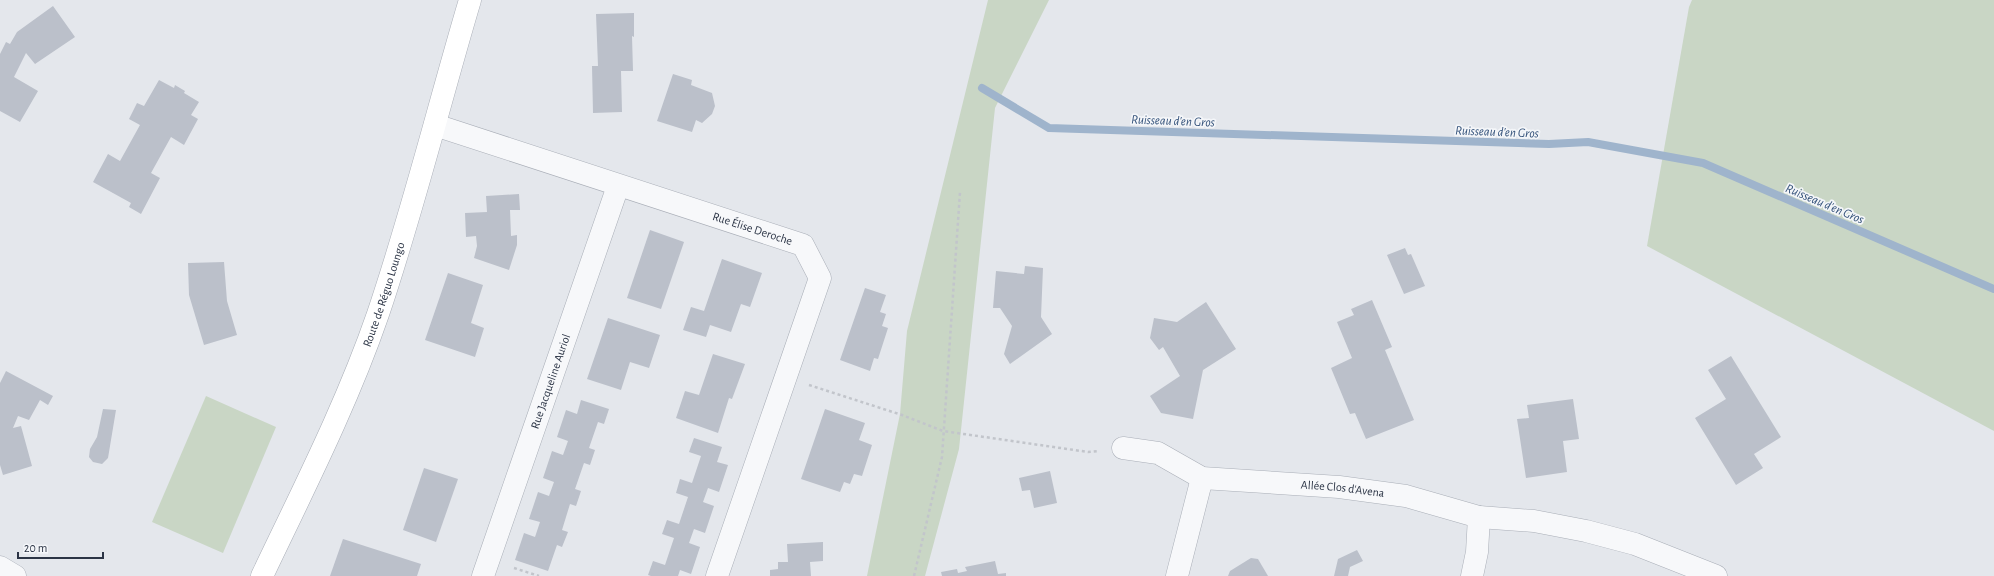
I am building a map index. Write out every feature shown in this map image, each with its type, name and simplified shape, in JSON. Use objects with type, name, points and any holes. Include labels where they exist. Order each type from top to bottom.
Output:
[{"type":"street","name":"Route de Réguo Loungo","points":[[262,576],[349,387],[378,315],[435,125],[470,0]]},
{"type":"street","name":"Rue Élise Deroche","points":[[435,125],[803,246],[820,278],[717,576]]},
{"type":"street","name":"Rue Jacqueline Auriol","points":[[483,576],[618,186]]},
{"type":"street","name":"Allée Clos d'Avena","points":[[1123,448],[1158,453],[1202,478],[1339,487],[1406,496],[1479,517],[1534,521],[1586,531],[1635,544],[1716,576]]},
{"type":"street","points":[[1177,576],[1202,478]]},
{"type":"street","points":[[1472,576],[1477,552],[1479,517]]},
{"type":"street","points":[[0,567],[15,576]]},
{"type":"path","points":[[914,576],[942,456],[960,192]]},
{"type":"path","points":[[786,377],[902,415],[943,431],[1088,452],[1123,448]]},
{"type":"green space","points":[[988,0],[1049,0],[995,108],[959,449],[925,576],[867,576],[900,414],[907,331]]},
{"type":"green space","points":[[1692,0],[1994,0],[1994,431],[1647,246],[1689,7]]},
{"type":"green space","points":[[206,396],[276,427],[223,553],[152,522]]},
{"type":"building","points":[[53,6],[75,37],[35,64],[26,53],[14,77],[38,91],[20,122],[0,111],[0,54],[6,42],[10,44],[17,32]]},
{"type":"building","points":[[634,13],[634,37],[632,36],[633,71],[621,71],[622,112],[593,113],[592,66],[598,66],[596,14]]},
{"type":"building","points":[[673,74],[692,80],[691,85],[712,93],[715,106],[712,114],[702,123],[696,120],[692,132],[657,121]]},
{"type":"building","points":[[159,80],[174,88],[175,85],[185,91],[184,93],[199,102],[191,115],[198,119],[184,145],[171,137],[151,173],[160,178],[141,214],[129,207],[131,203],[93,182],[108,154],[120,161],[140,125],[129,119],[137,103],[144,106]]},
{"type":"building","points":[[519,194],[520,210],[510,210],[511,236],[517,235],[517,245],[509,270],[474,258],[477,246],[476,236],[466,237],[465,213],[487,212],[486,196]]},
{"type":"building","points":[[650,230],[684,242],[661,309],[627,298]]},
{"type":"building","points":[[1405,248],[1408,255],[1411,254],[1425,286],[1404,294],[1387,255]]},
{"type":"building","points":[[722,259],[762,273],[750,307],[741,304],[731,332],[710,325],[706,337],[683,330],[691,307],[704,311]]},
{"type":"building","points":[[224,262],[227,301],[237,335],[204,345],[189,295],[188,263]]},
{"type":"building","points":[[1025,266],[1043,268],[1041,317],[1052,334],[1010,364],[1004,354],[1012,326],[1000,308],[993,308],[996,271],[1024,274]]},
{"type":"building","points":[[448,273],[483,285],[471,323],[484,328],[475,357],[425,340]]},
{"type":"building","points":[[865,288],[886,295],[880,312],[886,314],[882,326],[888,328],[878,359],[874,358],[870,371],[840,360]]},
{"type":"building","points":[[1372,300],[1392,347],[1385,350],[1414,420],[1366,439],[1355,413],[1350,414],[1331,368],[1352,358],[1337,322],[1354,315],[1351,309]]},
{"type":"building","points":[[1206,302],[1236,349],[1203,370],[1193,419],[1161,413],[1150,396],[1180,376],[1163,347],[1159,350],[1150,338],[1154,318],[1177,322]]},
{"type":"building","points":[[608,318],[660,335],[649,368],[630,362],[621,390],[587,379]]},
{"type":"building","points":[[713,354],[745,364],[732,399],[729,398],[718,433],[676,418],[685,391],[699,395]]},
{"type":"building","points":[[1731,356],[1781,437],[1754,454],[1763,468],[1736,485],[1695,418],[1726,399],[1708,370]]},
{"type":"building","points":[[6,371],[53,396],[48,405],[40,400],[29,420],[18,416],[13,428],[21,426],[32,466],[3,475],[0,465],[0,383]]},
{"type":"building","points":[[1573,399],[1579,439],[1563,441],[1567,472],[1526,478],[1517,419],[1529,418],[1527,405]]},
{"type":"building","points":[[581,400],[609,409],[604,424],[598,422],[589,448],[595,450],[590,465],[584,463],[575,489],[581,491],[576,506],[570,504],[562,530],[568,532],[562,547],[557,545],[548,571],[515,560],[524,533],[535,537],[540,522],[529,519],[538,492],[549,496],[554,482],[543,478],[552,451],[563,455],[568,441],[557,437],[566,410],[577,414]]},
{"type":"building","points":[[103,409],[116,410],[108,458],[102,464],[93,462],[89,457],[90,449],[97,437]]},
{"type":"building","points":[[825,409],[865,423],[859,440],[872,445],[862,476],[854,474],[850,484],[844,482],[840,492],[801,479]]},
{"type":"building","points":[[694,438],[722,447],[717,462],[728,465],[719,492],[708,488],[703,502],[714,506],[705,533],[694,529],[689,543],[700,547],[691,574],[680,570],[678,576],[651,576],[648,575],[653,561],[665,565],[674,538],[662,534],[667,520],[679,524],[688,497],[676,493],[680,479],[692,483],[701,456],[689,452]]},
{"type":"building","points":[[424,468],[458,479],[436,542],[403,530]]},
{"type":"building","points":[[1050,471],[1057,503],[1034,508],[1030,490],[1022,491],[1019,478]]},
{"type":"building","points":[[343,539],[421,564],[417,576],[330,576]]},
{"type":"building","points":[[823,542],[823,561],[810,562],[811,576],[770,576],[770,570],[778,569],[778,562],[788,562],[787,544]]},
{"type":"building","points":[[1357,550],[1363,561],[1350,567],[1348,576],[1334,576],[1338,559]]},
{"type":"building","points":[[1251,558],[1258,559],[1268,576],[1228,576],[1230,571]]},
{"type":"building","points":[[995,561],[998,574],[1006,573],[1006,576],[942,576],[941,572],[957,569],[958,573],[967,571],[965,567]]},
{"type":"waterway","name":"Ruisseau d'en Gros","points":[[982,88],[1049,128],[1549,144],[1588,142],[1703,163],[1994,289]]}]
